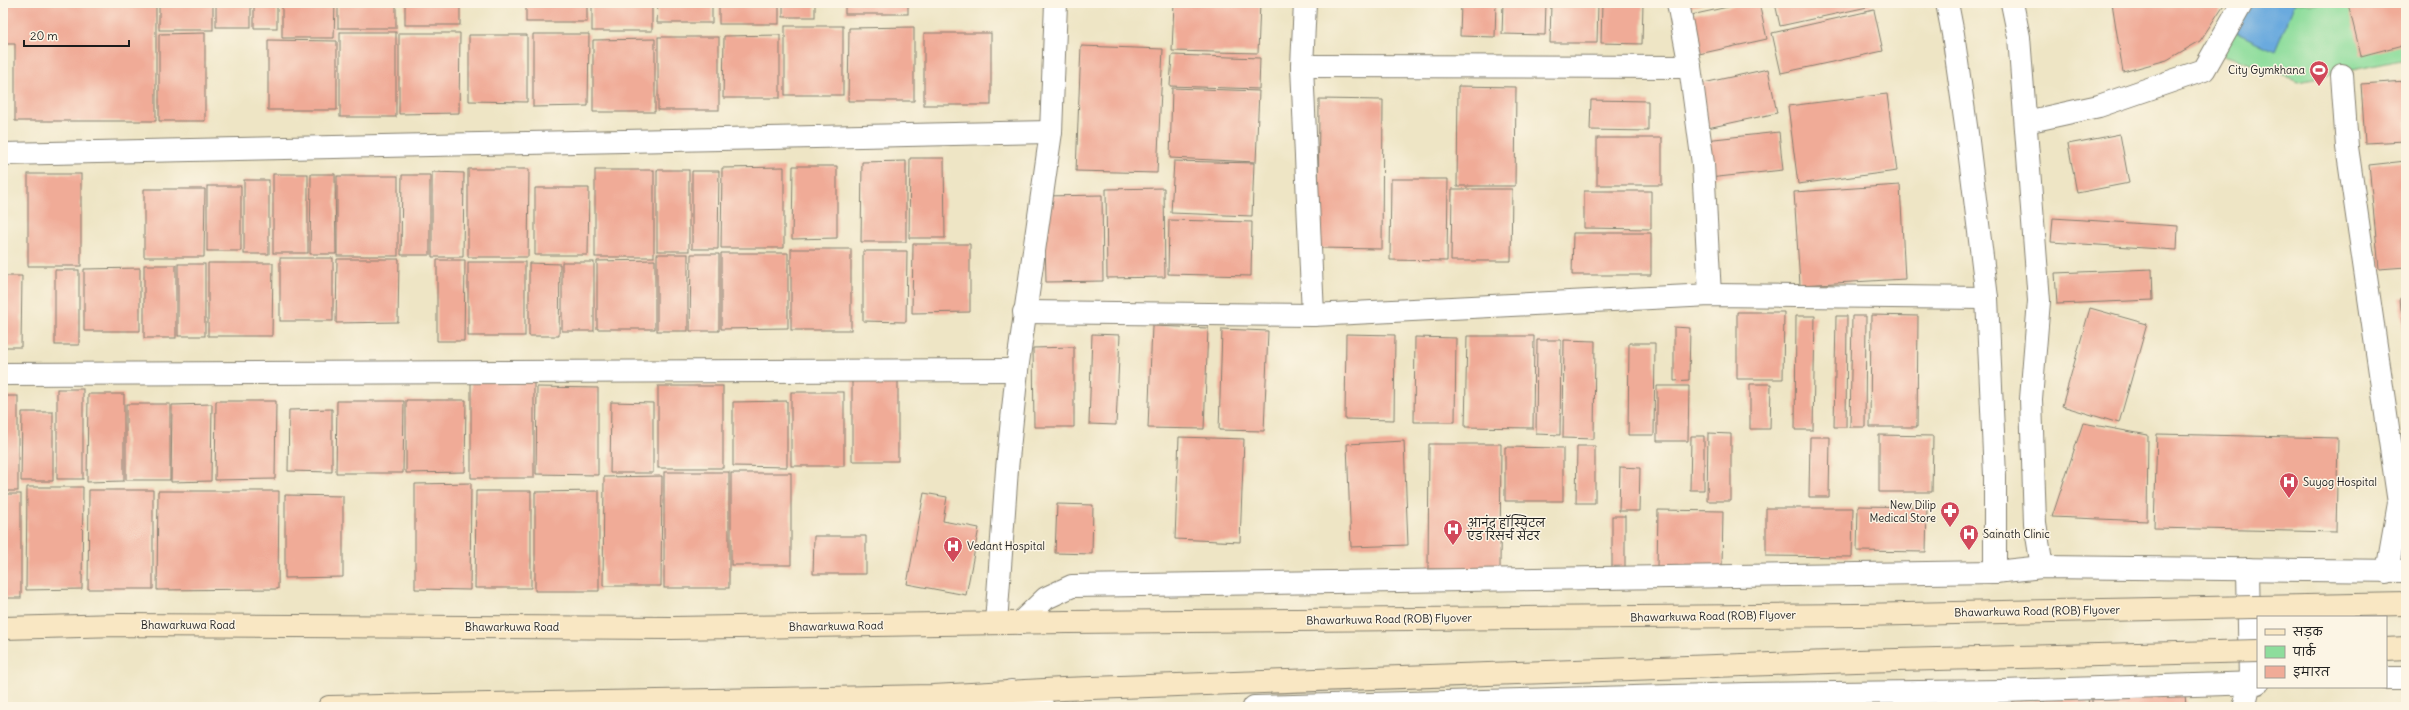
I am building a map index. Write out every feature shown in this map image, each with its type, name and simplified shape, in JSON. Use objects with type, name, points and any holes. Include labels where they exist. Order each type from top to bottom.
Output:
[{"type":"main road","name":"Bhawarkuwa Road (ROB) Flyover","points":[[1020,623],[1858,615],[2406,604]]},
{"type":"main road","name":"Bhawarkuwa Road","points":[[3,628],[119,625],[672,628],[1020,623]]},
{"type":"main road","points":[[2387,649],[2406,648]]},
{"type":"main road","points":[[329,707],[696,703],[933,696],[1063,689],[1848,661],[2257,652]]},
{"type":"street","points":[[996,623],[1007,469],[1017,370],[1024,312],[1052,132],[1056,3]]},
{"type":"street","points":[[1305,3],[1302,66],[1313,315]]},
{"type":"street","points":[[1678,3],[1690,67],[1703,164],[1710,296]]},
{"type":"street","points":[[1947,3],[1967,133],[1987,298],[1995,476],[1995,572]]},
{"type":"street","points":[[2012,3],[2019,37],[2038,301],[2030,399],[2035,523],[2042,567]]},
{"type":"street","points":[[2026,122],[2099,106],[2204,70],[2242,3]]},
{"type":"street","points":[[1302,66],[1690,67]]},
{"type":"street","points":[[1020,623],[1046,598],[1072,586],[1995,572],[2042,567],[2396,572],[2400,503],[2347,147],[2342,75]]},
{"type":"street","points":[[3,154],[1052,132]]},
{"type":"street","points":[[1024,312],[1313,315],[1710,296],[1987,298]]},
{"type":"street","points":[[3,374],[1017,370]]},
{"type":"street","points":[[2244,707],[2254,683],[2248,569]]},
{"type":"street","points":[[2387,678],[2406,678]]},
{"type":"street","points":[[1254,707],[1748,694],[2003,692],[2254,683]]},
{"type":"street","points":[[1011,691],[1043,707]]},
{"type":"green space","points":[[2247,3],[2406,3],[2406,59],[2299,81],[2221,54]]},
{"type":"water","points":[[2248,3],[2295,3],[2275,51],[2235,32]]},
{"type":"building","points":[[3,3],[156,3],[156,121],[15,121],[15,44],[3,44]]},
{"type":"building","points":[[159,3],[213,3],[213,30],[159,30]]},
{"type":"building","points":[[216,3],[251,3],[251,27],[216,27]]},
{"type":"building","points":[[254,3],[277,3],[277,28],[254,28]]},
{"type":"building","points":[[282,3],[335,3],[334,38],[282,38]]},
{"type":"building","points":[[338,3],[396,3],[396,28],[338,28]]},
{"type":"building","points":[[405,3],[460,3],[460,25],[405,25]]},
{"type":"building","points":[[526,3],[587,3],[587,22],[526,22]]},
{"type":"building","points":[[592,3],[652,3],[652,31],[592,31]]},
{"type":"building","points":[[658,3],[712,3],[712,23],[657,23]]},
{"type":"building","points":[[719,3],[779,3],[779,24],[719,24]]},
{"type":"building","points":[[783,3],[815,3],[815,17],[783,17]]},
{"type":"building","points":[[845,3],[908,3],[908,14],[845,14]]},
{"type":"building","points":[[1174,3],[1260,3],[1258,53],[1172,51]]},
{"type":"building","points":[[1461,3],[1496,3],[1495,37],[1460,36]]},
{"type":"building","points":[[1503,3],[1546,3],[1545,35],[1502,34]]},
{"type":"building","points":[[1551,3],[1598,3],[1597,43],[1550,43]]},
{"type":"building","points":[[1602,3],[1643,3],[1642,44],[1601,43]]},
{"type":"building","points":[[1683,3],[1705,3],[1705,4],[1684,8]]},
{"type":"building","points":[[1746,3],[1759,3],[1767,39],[1690,56],[1682,17]]},
{"type":"building","points":[[1775,3],[1872,3],[1872,6],[1780,26]]},
{"type":"building","points":[[2112,3],[2225,3],[2200,41],[2167,60],[2123,72]]},
{"type":"building","points":[[2348,3],[2406,3],[2406,44],[2361,56]]},
{"type":"building","points":[[1874,10],[1883,51],[1781,73],[1772,33]]},
{"type":"building","points":[[785,26],[843,26],[843,95],[785,95]]},
{"type":"building","points":[[914,27],[914,101],[848,101],[849,28]]},
{"type":"building","points":[[340,32],[396,32],[396,117],[340,117]]},
{"type":"building","points":[[205,33],[205,121],[159,121],[159,34]]},
{"type":"building","points":[[399,33],[460,33],[459,113],[399,114]]},
{"type":"building","points":[[924,33],[991,33],[991,105],[924,105]]},
{"type":"building","points":[[533,34],[589,34],[588,106],[533,107]]},
{"type":"building","points":[[469,35],[527,35],[527,102],[469,101]]},
{"type":"building","points":[[780,35],[780,98],[723,98],[724,36]]},
{"type":"building","points":[[658,37],[719,37],[719,110],[658,110]]},
{"type":"building","points":[[655,39],[655,112],[593,112],[593,40]]},
{"type":"building","points":[[268,40],[337,41],[337,110],[268,110]]},
{"type":"building","points":[[1081,46],[1163,49],[1157,173],[1076,171]]},
{"type":"building","points":[[1172,55],[1260,58],[1259,89],[1170,86]]},
{"type":"building","points":[[1768,69],[1777,113],[1703,129],[1694,85]]},
{"type":"building","points":[[2406,81],[2406,141],[2365,143],[2361,84]]},
{"type":"building","points":[[1458,86],[1516,87],[1515,186],[1457,186]]},
{"type":"building","points":[[1172,88],[1259,91],[1256,162],[1170,158]]},
{"type":"building","points":[[1887,94],[1897,171],[1798,184],[1788,106]]},
{"type":"building","points":[[1319,99],[1383,100],[1382,249],[1318,248]]},
{"type":"building","points":[[1591,100],[1648,101],[1648,131],[1590,130]]},
{"type":"building","points":[[1779,132],[1783,170],[1709,178],[1705,140]]},
{"type":"building","points":[[2120,134],[2129,183],[2077,193],[2068,144]]},
{"type":"building","points":[[1597,138],[1662,138],[1662,185],[1597,185]]},
{"type":"building","points":[[910,158],[944,158],[945,238],[909,238]]},
{"type":"building","points":[[906,161],[906,242],[861,242],[862,162]]},
{"type":"building","points":[[1174,161],[1254,163],[1252,216],[1171,213]]},
{"type":"building","points":[[2406,161],[2406,267],[2379,269],[2369,165]]},
{"type":"building","points":[[793,166],[837,166],[837,238],[792,239]]},
{"type":"building","points":[[784,167],[784,248],[721,248],[722,168]]},
{"type":"building","points":[[468,169],[529,169],[528,257],[468,257]]},
{"type":"building","points":[[595,170],[654,170],[654,257],[595,257]]},
{"type":"building","points":[[657,170],[689,170],[689,251],[657,251]]},
{"type":"building","points":[[692,171],[719,171],[718,249],[692,249]]},
{"type":"building","points":[[432,172],[464,173],[463,257],[432,257]]},
{"type":"building","points":[[28,174],[81,174],[81,266],[28,266]]},
{"type":"building","points":[[273,174],[308,174],[308,253],[273,253]]},
{"type":"building","points":[[311,174],[335,174],[336,254],[310,254]]},
{"type":"building","points":[[402,175],[430,175],[430,255],[401,255]]},
{"type":"building","points":[[337,176],[398,176],[398,256],[337,256]]},
{"type":"building","points":[[1391,179],[1448,179],[1447,261],[1390,260]]},
{"type":"building","points":[[244,180],[269,180],[269,254],[244,254]]},
{"type":"building","points":[[1900,185],[1905,279],[1800,285],[1794,192]]},
{"type":"building","points":[[207,186],[241,186],[241,251],[207,251]]},
{"type":"building","points":[[535,188],[589,188],[588,255],[535,255]]},
{"type":"building","points":[[1164,188],[1165,277],[1107,278],[1106,189]]},
{"type":"building","points":[[144,189],[205,189],[204,257],[144,257]]},
{"type":"building","points":[[1452,189],[1512,189],[1511,261],[1451,261]]},
{"type":"building","points":[[1584,191],[1651,191],[1651,229],[1584,228]]},
{"type":"building","points":[[1102,195],[1103,281],[1046,282],[1044,196]]},
{"type":"building","points":[[2053,218],[2178,226],[2177,250],[2051,242]]},
{"type":"building","points":[[1169,220],[1252,222],[1251,276],[1168,274]]},
{"type":"building","points":[[1573,233],[1651,233],[1651,275],[1572,275]]},
{"type":"building","points":[[913,244],[970,244],[970,312],[912,313]]},
{"type":"building","points":[[791,249],[851,249],[851,330],[791,330]]},
{"type":"building","points":[[863,251],[907,251],[906,322],[863,321]]},
{"type":"building","points":[[721,253],[788,253],[788,328],[721,329]]},
{"type":"building","points":[[657,254],[688,254],[688,331],[657,331]]},
{"type":"building","points":[[691,254],[719,254],[719,331],[690,331]]},
{"type":"building","points":[[280,258],[333,258],[333,321],[280,321]]},
{"type":"building","points":[[337,259],[399,259],[398,322],[336,323]]},
{"type":"building","points":[[437,260],[465,260],[464,341],[437,341]]},
{"type":"building","points":[[655,260],[655,329],[597,329],[597,261]]},
{"type":"building","points":[[468,262],[525,262],[525,336],[468,336]]},
{"type":"building","points":[[562,262],[594,262],[594,331],[562,331]]},
{"type":"building","points":[[208,263],[273,263],[272,336],[208,336]]},
{"type":"building","points":[[529,263],[560,264],[559,336],[529,336]]},
{"type":"building","points":[[178,264],[205,264],[205,336],[178,336]]},
{"type":"building","points":[[144,265],[176,265],[176,338],[144,338]]},
{"type":"building","points":[[140,268],[140,331],[84,331],[84,269]]},
{"type":"building","points":[[2152,269],[2153,300],[2057,304],[2055,273]]},
{"type":"building","points":[[55,270],[79,270],[79,345],[55,345]]},
{"type":"building","points":[[3,276],[22,276],[21,347],[3,347]]},
{"type":"building","points":[[2406,297],[2406,352],[2405,352],[2400,298]]},
{"type":"building","points":[[2090,308],[2147,324],[2119,423],[2062,406]]},
{"type":"building","points":[[1737,312],[1784,312],[1783,379],[1737,379]]},
{"type":"building","points":[[1871,315],[1918,316],[1917,427],[1870,427]]},
{"type":"building","points":[[1796,316],[1815,316],[1813,430],[1795,430]]},
{"type":"building","points":[[1836,316],[1847,316],[1846,427],[1834,427]]},
{"type":"building","points":[[1852,316],[1866,316],[1865,427],[1850,427]]},
{"type":"building","points":[[1152,326],[1208,328],[1204,429],[1148,428]]},
{"type":"building","points":[[1674,327],[1690,328],[1689,380],[1674,381]]},
{"type":"building","points":[[1222,329],[1268,331],[1264,431],[1219,430]]},
{"type":"building","points":[[1092,334],[1120,335],[1116,425],[1089,424]]},
{"type":"building","points":[[1346,334],[1395,335],[1394,420],[1345,419]]},
{"type":"building","points":[[1467,336],[1534,336],[1533,428],[1465,427]]},
{"type":"building","points":[[1415,337],[1456,338],[1455,422],[1414,422]]},
{"type":"building","points":[[1537,340],[1561,340],[1560,435],[1536,434]]},
{"type":"building","points":[[1564,340],[1595,341],[1594,439],[1563,438]]},
{"type":"building","points":[[1629,343],[1655,343],[1654,435],[1628,435]]},
{"type":"building","points":[[1074,347],[1074,427],[1034,427],[1033,348]]},
{"type":"building","points":[[852,378],[898,378],[898,461],[852,461]]},
{"type":"building","points":[[534,380],[534,478],[471,478],[471,381]]},
{"type":"building","points":[[1750,384],[1771,384],[1770,429],[1750,429]]},
{"type":"building","points":[[658,386],[723,386],[723,468],[658,468]]},
{"type":"building","points":[[1657,386],[1689,386],[1688,441],[1657,441]]},
{"type":"building","points":[[537,387],[598,388],[598,475],[536,474]]},
{"type":"building","points":[[57,389],[83,389],[83,479],[57,479]]},
{"type":"building","points":[[791,392],[844,392],[844,466],[791,466]]},
{"type":"building","points":[[88,394],[124,394],[124,481],[87,482]]},
{"type":"building","points":[[3,396],[18,396],[18,491],[3,491]]},
{"type":"building","points":[[406,400],[466,400],[465,472],[406,473]]},
{"type":"building","points":[[216,401],[276,401],[275,479],[215,480]]},
{"type":"building","points":[[337,401],[404,401],[403,473],[336,473]]},
{"type":"building","points":[[787,401],[787,467],[733,466],[733,402]]},
{"type":"building","points":[[611,402],[653,403],[653,473],[610,473]]},
{"type":"building","points":[[126,404],[170,404],[170,480],[126,480]]},
{"type":"building","points":[[212,404],[211,481],[171,482],[172,405]]},
{"type":"building","points":[[332,409],[332,472],[288,471],[289,410]]},
{"type":"building","points":[[22,412],[53,412],[53,481],[21,481]]},
{"type":"building","points":[[2083,423],[2148,435],[2147,521],[2052,517]]},
{"type":"building","points":[[1708,433],[1731,434],[1731,501],[1707,501]]},
{"type":"building","points":[[2157,434],[2338,438],[2336,532],[2154,528]]},
{"type":"building","points":[[1879,435],[1933,436],[1932,492],[1879,492]]},
{"type":"building","points":[[1691,436],[1704,436],[1704,490],[1690,490]]},
{"type":"building","points":[[1179,437],[1244,439],[1240,542],[1175,539]]},
{"type":"building","points":[[1810,437],[1830,437],[1829,497],[1809,497]]},
{"type":"building","points":[[1404,441],[1408,545],[1351,547],[1347,444]]},
{"type":"building","points":[[1429,444],[1501,444],[1500,570],[1428,569]]},
{"type":"building","points":[[1577,446],[1595,446],[1595,503],[1576,503]]},
{"type":"building","points":[[1505,447],[1563,448],[1563,501],[1505,501]]},
{"type":"building","points":[[1620,467],[1640,468],[1639,511],[1619,511]]},
{"type":"building","points":[[664,472],[729,472],[729,588],[664,588]]},
{"type":"building","points":[[731,473],[791,473],[791,565],[731,565]]},
{"type":"building","points":[[662,476],[661,586],[603,586],[604,477]]},
{"type":"building","points":[[471,483],[470,590],[415,589],[415,484]]},
{"type":"building","points":[[27,487],[83,487],[82,589],[26,590]]},
{"type":"building","points":[[89,490],[153,490],[153,589],[88,589]]},
{"type":"building","points":[[158,491],[279,491],[278,589],[157,590]]},
{"type":"building","points":[[476,491],[531,491],[531,588],[475,588]]},
{"type":"building","points":[[599,491],[599,591],[535,591],[535,492]]},
{"type":"building","points":[[924,493],[947,497],[943,521],[979,528],[966,595],[907,584]]},
{"type":"building","points":[[3,494],[21,494],[21,598],[3,598]]},
{"type":"building","points":[[285,495],[343,496],[343,577],[285,578]]},
{"type":"building","points":[[1057,504],[1093,505],[1092,554],[1055,553]]},
{"type":"building","points":[[1858,506],[1927,507],[1926,552],[1857,551]]},
{"type":"building","points":[[1766,508],[1853,508],[1852,557],[1766,556]]},
{"type":"building","points":[[1658,510],[1723,511],[1722,567],[1657,567]]},
{"type":"building","points":[[1612,516],[1625,516],[1625,569],[1612,569]]},
{"type":"building","points":[[814,536],[866,536],[866,574],[813,574]]},
{"type":"building","points":[[2185,693],[2186,707],[2092,707],[2092,697]]},
{"type":"building","points":[[2088,697],[2089,707],[2044,707],[2044,700]]},
{"type":"building","points":[[2041,699],[2042,707],[1984,707],[1984,702]]},
{"type":"place","name":"City Gymkhana","points":[[2319,87]]},
{"type":"place","name":"Suyog Hospital","points":[[2289,499]]},
{"type":"place","name":"New Dilip Medical Store","points":[[1950,528]]},
{"type":"place","name":"आनंद हॉस्पिटल एंड रिसर्च सेंटर","points":[[1453,546]]},
{"type":"place","name":"Sainath Clinic","points":[[1969,551]]},
{"type":"place","name":"Vedant Hospital","points":[[953,563]]}]
